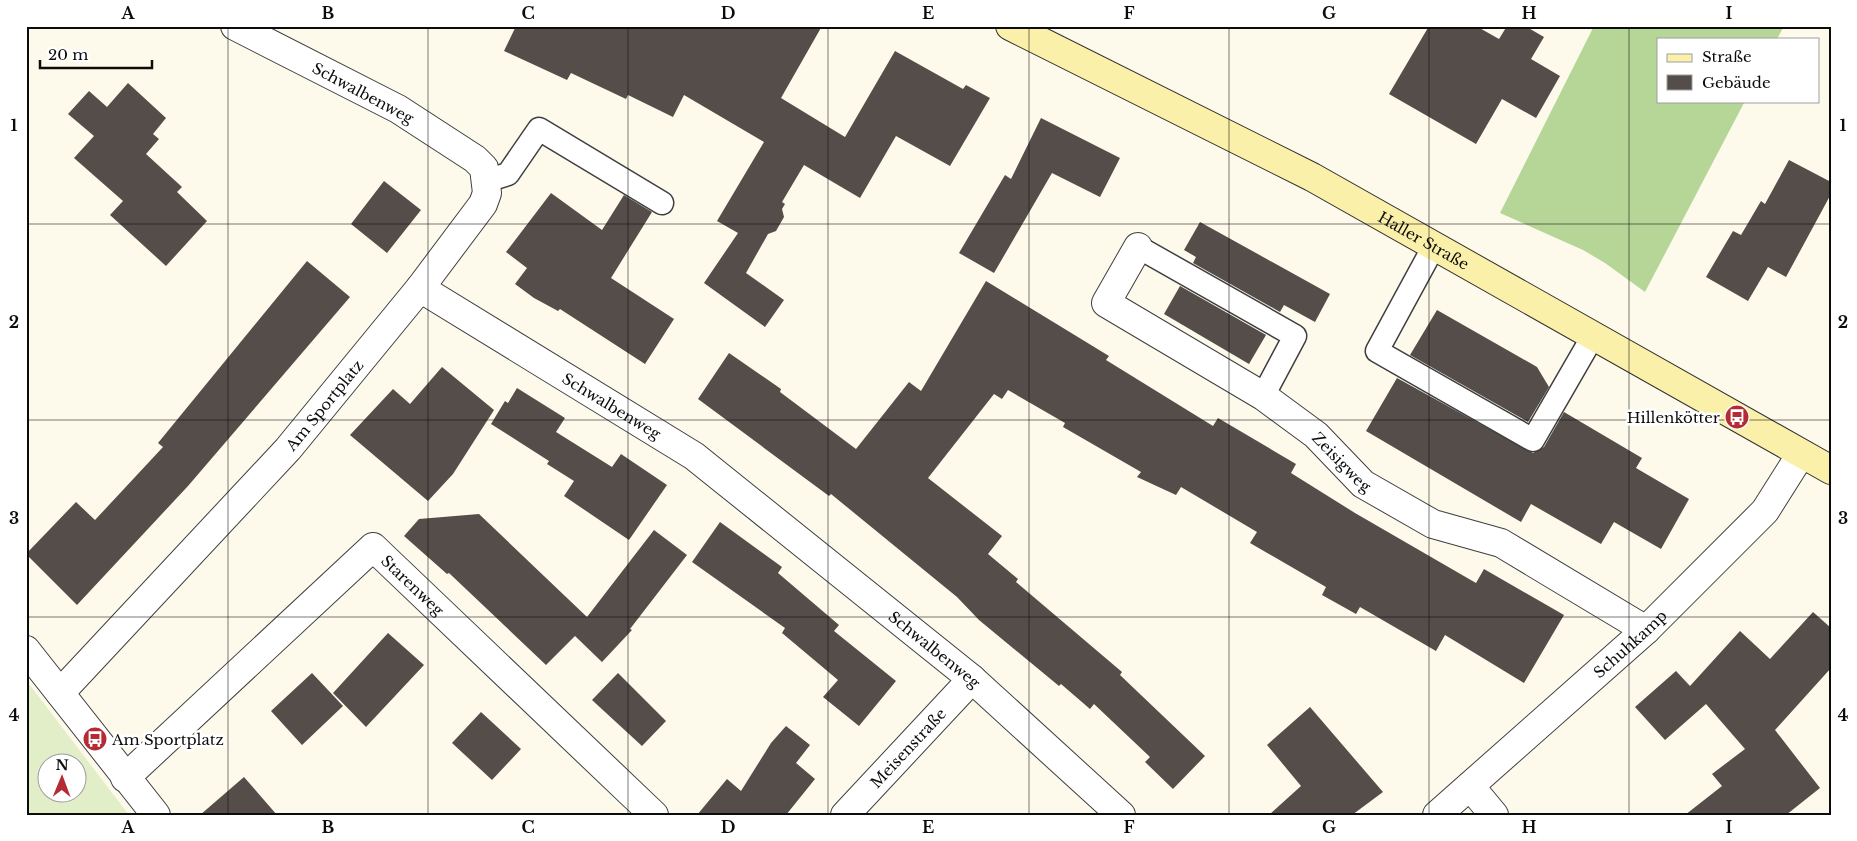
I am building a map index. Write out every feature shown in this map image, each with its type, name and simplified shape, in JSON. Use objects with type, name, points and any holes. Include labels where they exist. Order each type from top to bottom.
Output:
[{"type":"main road","name":"Haller Straße","points":[[1010,26],[1312,177],[1831,470]]},
{"type":"street","name":"Schwalbenweg","points":[[235,26],[398,109],[474,159],[484,168],[486,181]]},
{"type":"street","points":[[420,288],[482,204],[487,193],[486,181]]},
{"type":"street","name":"Zeisigweg","points":[[1138,247],[1106,303],[1264,396],[1316,435],[1363,484],[1433,524],[1501,544],[1646,630]]},
{"type":"street","name":"Schwalbenweg","points":[[420,288],[694,456],[972,679],[1121,815]]},
{"type":"street","name":"Am Sportplatz","points":[[60,693],[288,449],[420,288]]},
{"type":"street","name":"Schuhkamp","points":[[1437,815],[1646,630],[1765,511],[1801,454]]},
{"type":"street","name":"Starenweg","points":[[125,778],[374,547],[654,815]]},
{"type":"street","points":[[26,650],[156,815]]},
{"type":"street","name":"Meisenstraße","points":[[845,815],[972,679]]},
{"type":"street","points":[[1470,786],[1494,815]]},
{"type":"lane","points":[[486,181],[508,174],[538,129],[662,203]]},
{"type":"lane","points":[[1434,246],[1377,351],[1533,440],[1593,336]]},
{"type":"lane","points":[[1138,247],[1295,336],[1264,396]]},
{"type":"green space","points":[[1594,26],[1784,26],[1778,38],[1657,38],[1657,102],[1744,102],[1645,292],[1605,263],[1583,250],[1500,213]]},
{"type":"green space","points":[[26,680],[82,754],[38,754],[38,804],[88,804],[88,761],[129,815],[26,815]]},
{"type":"building","points":[[516,26],[822,26],[781,98],[845,137],[895,51],[963,89],[966,85],[990,98],[950,166],[896,136],[860,198],[804,165],[782,202],[785,204],[782,209],[784,217],[776,231],[768,234],[746,273],[784,300],[765,327],[704,283],[738,233],[717,221],[764,142],[684,95],[673,117],[628,95],[626,99],[571,73],[567,80],[504,51]]},
{"type":"building","points":[[1429,26],[1476,26],[1499,39],[1507,26],[1525,26],[1544,37],[1531,59],[1560,76],[1536,118],[1502,99],[1476,144],[1389,94]]},
{"type":"building","points":[[128,83],[166,118],[153,134],[159,139],[146,154],[182,187],[177,192],[207,221],[166,266],[110,215],[123,201],[74,158],[94,136],[68,114],[89,91],[107,107]]},
{"type":"building","points":[[1041,118],[1120,158],[1100,197],[1052,173],[994,273],[959,253],[1005,175],[1011,179]]},
{"type":"building","points":[[1789,160],[1831,182],[1831,194],[1786,277],[1768,267],[1748,301],[1706,277],[1733,231],[1741,235],[1761,201],[1765,204]]},
{"type":"building","points":[[384,181],[421,210],[387,253],[351,224]]},
{"type":"building","points":[[551,193],[602,230],[624,195],[652,212],[611,278],[674,319],[645,364],[560,309],[558,311],[534,298],[515,284],[527,268],[506,252]]},
{"type":"building","points":[[1200,222],[1330,294],[1315,322],[1284,305],[1280,312],[1193,263],[1196,257],[1184,250]]},
{"type":"building","points":[[307,261],[350,297],[188,486],[77,605],[26,554],[76,502],[95,520],[163,447],[158,443]]},
{"type":"building","points":[[986,281],[1109,356],[1106,360],[1213,426],[1218,418],[1296,464],[1291,473],[1355,513],[1476,583],[1484,569],[1564,615],[1524,683],[1445,635],[1436,651],[1360,607],[1356,614],[1322,595],[1326,587],[1250,543],[1257,532],[1181,487],[1176,495],[1137,477],[1141,472],[1063,427],[1065,423],[1008,390],[1002,399],[994,394],[928,478],[1002,536],[988,554],[1018,579],[1016,582],[1122,672],[1120,675],[1205,756],[1173,789],[1145,762],[1150,757],[1094,704],[1090,709],[1061,684],[1059,686],[979,620],[957,597],[831,494],[829,496],[698,399],[729,353],[781,389],[780,392],[856,449],[909,382],[921,391]]},
{"type":"building","points":[[1180,286],[1266,335],[1249,364],[1164,314]]},
{"type":"building","points":[[1437,310],[1537,367],[1549,387],[1528,422],[1410,355]]},
{"type":"building","points":[[442,367],[494,410],[453,474],[428,501],[350,435],[393,389],[410,404]]},
{"type":"building","points":[[1397,378],[1533,453],[1544,447],[1564,412],[1642,458],[1636,468],[1689,499],[1661,549],[1614,522],[1601,544],[1531,504],[1521,522],[1366,431]]},
{"type":"building","points":[[517,388],[565,418],[556,432],[612,467],[621,454],[667,485],[629,540],[564,496],[574,481],[547,464],[549,461],[491,424],[505,401],[508,403]]},
{"type":"building","points":[[479,514],[587,617],[654,530],[687,555],[630,629],[632,630],[602,662],[575,636],[546,665],[449,573],[447,574],[404,536],[419,519]]},
{"type":"building","points":[[720,522],[782,567],[778,573],[839,625],[834,631],[896,681],[859,726],[823,697],[838,680],[782,633],[785,628],[692,562]]},
{"type":"building","points":[[1813,612],[1831,628],[1831,668],[1775,730],[1820,788],[1786,815],[1685,815],[1722,786],[1712,774],[1745,749],[1706,704],[1665,740],[1635,707],[1676,671],[1690,686],[1740,631],[1770,659]]},
{"type":"building","points":[[388,633],[424,665],[366,727],[333,693]]},
{"type":"building","points":[[312,673],[343,706],[302,745],[271,711]]},
{"type":"building","points":[[618,673],[666,721],[642,746],[592,700]]},
{"type":"building","points":[[1310,707],[1383,792],[1352,815],[1269,815],[1301,786],[1267,745]]},
{"type":"building","points":[[481,712],[521,749],[492,780],[452,743]]},
{"type":"building","points":[[786,726],[810,745],[796,763],[815,779],[786,815],[697,815],[727,779],[741,791],[771,743]]},
{"type":"building","points":[[244,777],[277,815],[200,815]]},
{"type":"place","name":"Hillenkötter","points":[[1737,417]]},
{"type":"place","name":"Am Sportplatz","points":[[95,739]]}]
